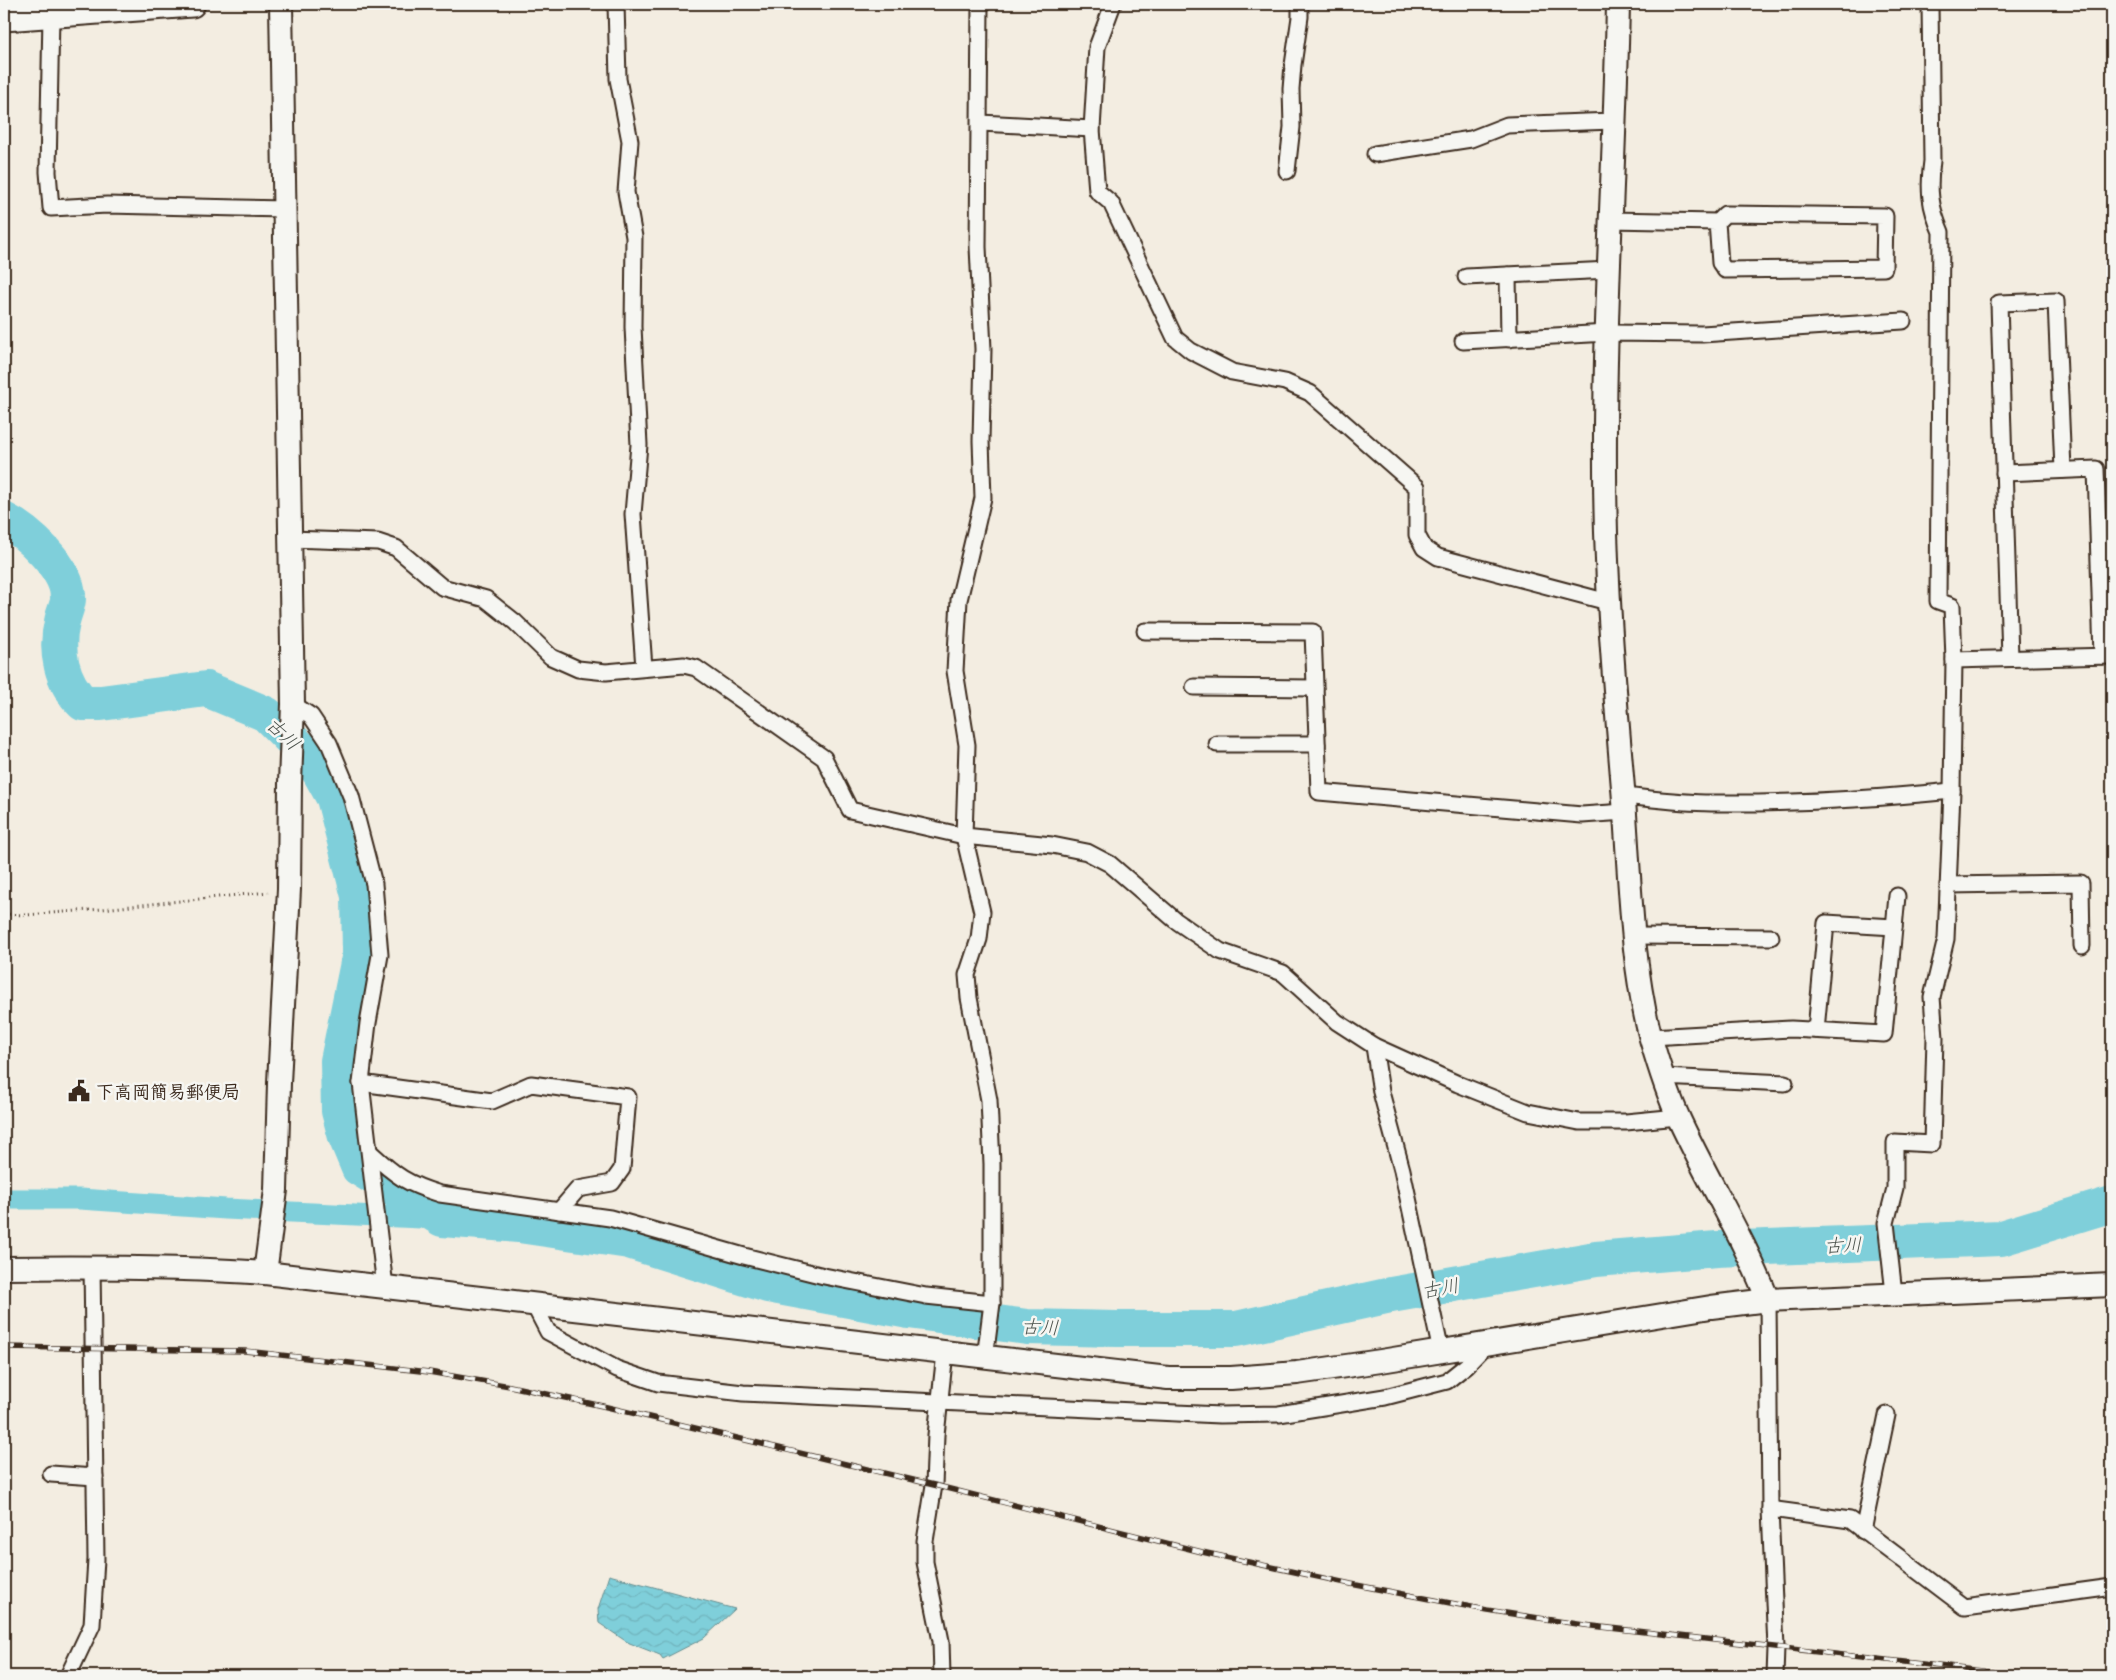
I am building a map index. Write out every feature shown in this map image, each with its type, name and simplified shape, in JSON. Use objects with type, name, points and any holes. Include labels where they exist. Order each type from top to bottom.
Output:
[{"type":"main road","points":[[4,18],[192,4]]},
{"type":"street","points":[[265,1273],[273,1226],[276,1190],[279,1083],[289,889],[292,709],[286,209],[281,4]]},
{"type":"street","points":[[616,4],[618,79],[630,141],[626,192],[634,237],[633,327],[639,445],[633,514],[644,668]]},
{"type":"street","points":[[980,4],[978,247],[983,349],[981,441],[983,498],[959,600],[955,671],[966,745],[964,836],[982,912],[979,939],[967,975],[969,998],[989,1100],[992,1164],[992,1306],[987,1348]]},
{"type":"street","points":[[1112,4],[1097,47],[1092,129],[1097,191],[1112,203],[1175,338],[1191,351],[1232,372],[1285,382],[1310,394],[1416,487],[1417,535],[1424,548],[1438,556],[1608,602]]},
{"type":"street","points":[[1287,171],[1292,127],[1291,89],[1300,4]]},
{"type":"street","points":[[1618,4],[1610,220],[1605,468],[1608,602],[1635,936],[1642,993],[1651,1038],[1663,1078],[1678,1117],[1754,1264],[1768,1300],[1770,1508],[1776,1648],[1775,1676]]},
{"type":"street","points":[[1894,1293],[1886,1223],[1895,1188],[1895,1142],[1932,1144],[1935,1038],[1932,997],[1946,939],[1952,791],[1954,660],[1952,606],[1938,601],[1942,232],[1932,212],[1930,181],[1932,161],[1930,4]]},
{"type":"street","points":[[51,15],[48,172],[51,208],[107,205],[286,209]]},
{"type":"street","points":[[1375,154],[1470,139],[1507,125],[1613,121]]},
{"type":"street","points":[[980,123],[1092,129]]},
{"type":"street","points":[[1610,220],[1717,222],[1725,214],[1885,216],[1884,268],[1725,270],[1720,263],[1717,222]]},
{"type":"street","points":[[1466,277],[1609,270]]},
{"type":"street","points":[[1508,275],[1509,338]]},
{"type":"street","points":[[2010,658],[1999,303],[2056,301],[2063,470]]},
{"type":"street","points":[[1463,341],[1608,333],[1702,334],[1903,321]]},
{"type":"street","points":[[1954,660],[2107,656],[2106,557],[2096,469],[2004,472]]},
{"type":"street","points":[[290,539],[378,542],[396,548],[442,587],[486,600],[516,622],[551,657],[578,669],[606,672],[684,665],[696,668],[824,758],[850,810],[964,836],[1052,845],[1087,852],[1110,864],[1175,920],[1220,951],[1283,973],[1337,1022],[1374,1046],[1458,1084],[1528,1112],[1578,1122],[1626,1122],[1678,1117]]},
{"type":"street","points":[[1145,631],[1313,632],[1319,792],[1582,815],[1624,804],[1799,802],[1892,797],[1952,791]]},
{"type":"street","points":[[1194,687],[1315,688]]},
{"type":"street","points":[[292,709],[311,716],[328,743],[352,796],[374,884],[380,955],[368,1023],[362,1083],[385,1288]]},
{"type":"street","points":[[1217,744],[1317,744]]},
{"type":"street","points":[[1948,885],[2081,883],[2082,946]]},
{"type":"street","points":[[1651,1038],[1791,1030],[1884,1034],[1897,896]]},
{"type":"street","points":[[1816,1030],[1826,923],[1894,927]]},
{"type":"street","points":[[1635,936],[1771,937]]},
{"type":"street","points":[[1374,1046],[1381,1092],[1402,1170],[1441,1352]]},
{"type":"street","points":[[1663,1078],[1785,1083]]},
{"type":"street","points":[[362,1083],[492,1101],[531,1084],[628,1098],[622,1168],[612,1183],[578,1189],[560,1211]]},
{"type":"street","points":[[371,1157],[414,1186],[440,1194],[610,1218],[744,1256],[824,1276],[926,1296],[992,1306]]},
{"type":"street","points":[[68,1676],[92,1626],[96,1559],[92,1266]]},
{"type":"street","points":[[4,1268],[92,1266],[191,1268],[265,1273],[945,1353],[987,1348],[1168,1378],[1231,1378],[1297,1373],[1441,1352],[1711,1306],[1768,1300],[1894,1293],[2112,1285]]},
{"type":"street","points":[[534,1305],[548,1332],[617,1369],[658,1383],[743,1393],[1220,1415],[1279,1414],[1385,1397],[1447,1381],[1467,1365],[1487,1344]]},
{"type":"street","points":[[942,1676],[941,1641],[924,1562],[925,1541],[934,1485],[936,1435],[945,1353]]},
{"type":"street","points":[[1863,1531],[1887,1414]]},
{"type":"street","points":[[51,1474],[95,1476]]},
{"type":"street","points":[[1770,1508],[1850,1520],[1965,1607],[2112,1587]]},
{"type":"path","points":[[4,914],[26,915],[102,909],[289,889]]},
{"type":"water","points":[[609,1575],[735,1609],[704,1638],[663,1659],[660,1655],[627,1642],[599,1623],[598,1609]]},
{"type":"waterway","name":"古川","points":[[4,520],[24,533],[45,552],[54,563],[66,585],[68,599],[60,633],[60,655],[69,685],[83,703],[101,703],[206,689],[266,714],[314,762],[334,798],[359,896],[360,953],[338,1061],[339,1111],[346,1137],[359,1168],[442,1219],[519,1225],[629,1241],[768,1285],[909,1311],[1027,1327],[1236,1329],[1391,1295],[1596,1259],[1717,1249],[2001,1238],[2112,1204]]},
{"type":"waterway","points":[[4,1199],[80,1199],[226,1209],[442,1219]]},
{"type":"railway","points":[[4,1347],[245,1351],[429,1372],[510,1386],[607,1407],[934,1485],[1202,1552],[1351,1584],[1487,1610],[1584,1625],[2026,1676]]},
{"type":"place","name":"下高岡簡易郵便局","points":[[79,1091]]}]
